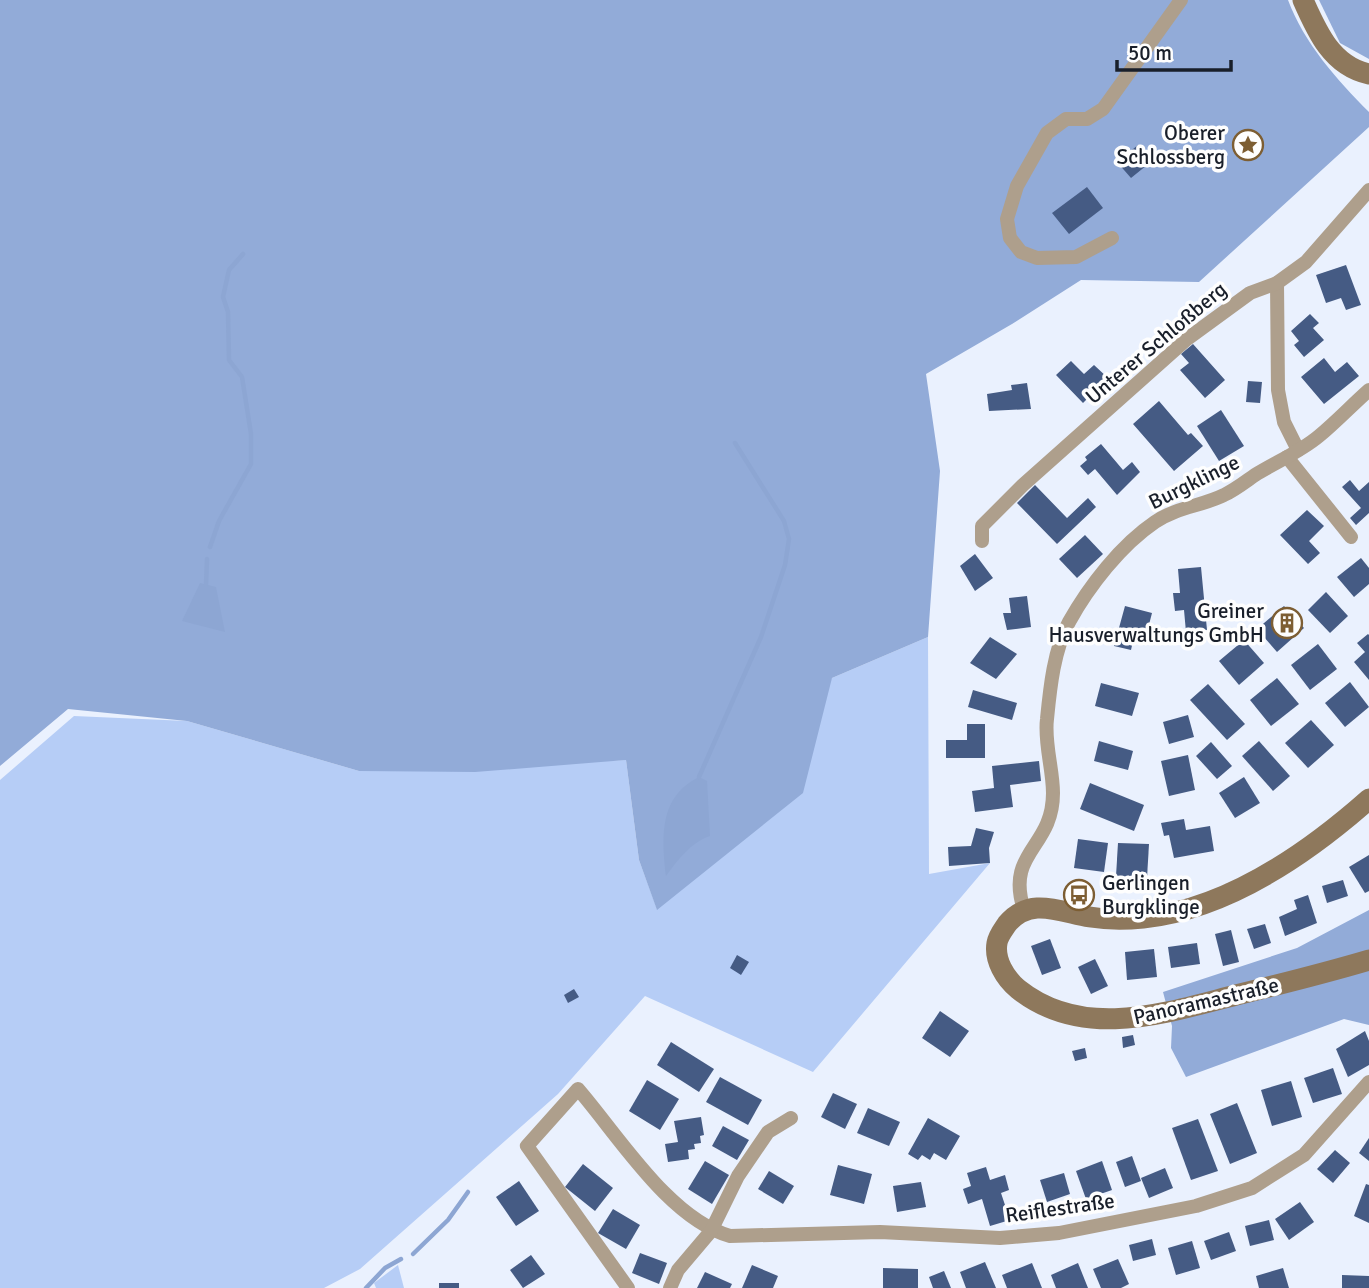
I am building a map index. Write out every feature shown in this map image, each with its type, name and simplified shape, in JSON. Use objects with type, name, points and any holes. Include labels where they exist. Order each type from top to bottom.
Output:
[{"type":"main road","points":[[1303,0],[1331,51],[1349,67],[1369,74]]},
{"type":"main road","points":[[1024,910],[1047,908],[1088,917],[1126,919],[1188,908],[1237,889],[1275,867],[1339,825],[1369,799]]},
{"type":"main road","name":"Panoramastraße","points":[[1024,910],[1012,919],[997,943],[998,959],[1004,974],[1030,998],[1078,1016],[1129,1019],[1158,1015],[1369,960]]},
{"type":"street","points":[[1112,238],[1076,257],[1037,258],[1021,252],[1010,238],[1007,219],[1009,205],[1047,133],[1066,119],[1087,118],[1103,109],[1181,0]]},
{"type":"street","name":"Unterer Schloßberg","points":[[982,541],[982,526],[1146,375],[1187,339],[1250,293],[1277,284],[1328,240],[1369,190]]},
{"type":"street","points":[[1277,284],[1278,390],[1292,454],[1351,537]]},
{"type":"street","name":"Burgklinge","points":[[1024,910],[1017,890],[1018,878],[1023,864],[1044,835],[1051,813],[1052,769],[1046,723],[1056,664],[1068,623],[1111,563],[1155,522],[1188,505],[1224,495],[1292,454],[1317,438],[1369,390]]},
{"type":"street","name":"Reiflestraße","points":[[710,1231],[730,1236],[880,1232],[1000,1238],[1059,1233],[1196,1206],[1252,1188],[1304,1155],[1369,1082]]},
{"type":"street","points":[[628,1288],[527,1146],[578,1088],[644,1172],[710,1231]]},
{"type":"street","points":[[670,1288],[678,1270],[710,1231],[738,1176],[768,1132],[791,1118]]},
{"type":"shaded area","points":[[0,0],[1288,0],[1303,31],[1322,60],[1369,112],[1369,127],[1199,282],[1081,280],[926,374],[940,471],[928,637],[832,678],[803,793],[657,910],[639,860],[626,760],[475,772],[359,771],[187,721],[68,709],[0,766]]},
{"type":"shaded area","points":[[1319,0],[1369,0],[1369,59],[1340,43]]},
{"type":"shaded area","points":[[200,583],[216,587],[225,632],[182,621]]},
{"type":"shaded area","points":[[928,637],[929,874],[990,863],[813,1072],[645,996],[558,1094],[360,1269],[324,1288],[0,1288],[0,780],[74,716],[187,721],[359,771],[626,760],[639,860],[657,909],[832,678]]},
{"type":"shaded area","points":[[699,777],[707,781],[710,836],[691,847],[666,876],[664,834],[669,807],[686,785]]},
{"type":"shaded area","points":[[1369,910],[1369,1025],[1344,1019],[1186,1077],[1171,1048],[1172,1026],[1163,992],[1297,948]]},
{"type":"shaded area","points":[[398,1265],[404,1288],[376,1288],[374,1283]]},
{"type":"building","points":[[1138,145],[1152,161],[1131,178],[1117,162]]},
{"type":"building","points":[[1087,187],[1103,208],[1069,234],[1052,213]]},
{"type":"building","points":[[1346,265],[1361,305],[1346,310],[1341,298],[1326,303],[1316,275]]},
{"type":"building","points":[[1310,314],[1319,323],[1313,328],[1324,340],[1304,357],[1294,345],[1299,341],[1291,331]]},
{"type":"building","points":[[1193,344],[1225,380],[1205,398],[1180,370],[1189,363],[1181,354]]},
{"type":"building","points":[[1324,358],[1335,372],[1347,362],[1359,376],[1324,404],[1301,377]]},
{"type":"building","points":[[1071,361],[1084,374],[1094,365],[1108,378],[1083,403],[1056,375]]},
{"type":"building","points":[[1248,381],[1262,382],[1260,403],[1246,402]]},
{"type":"building","points":[[1027,383],[1031,409],[989,411],[987,394],[1012,390],[1011,385]]},
{"type":"building","points":[[1159,401],[1188,435],[1191,433],[1203,446],[1174,471],[1133,424]]},
{"type":"building","points":[[1221,410],[1244,446],[1219,461],[1197,426]]},
{"type":"building","points":[[1101,444],[1123,470],[1132,462],[1140,472],[1117,495],[1095,469],[1088,475],[1080,466],[1087,460],[1085,457]]},
{"type":"building","points":[[1350,480],[1359,491],[1369,482],[1369,513],[1356,525],[1350,518],[1361,508],[1342,487]]},
{"type":"building","points":[[1035,485],[1067,518],[1088,498],[1096,507],[1057,544],[1017,503]]},
{"type":"building","points":[[1307,510],[1324,526],[1309,541],[1320,553],[1308,564],[1280,535]]},
{"type":"building","points":[[1085,535],[1103,554],[1077,578],[1059,559]]},
{"type":"building","points":[[975,554],[993,578],[975,591],[960,566]]},
{"type":"building","points":[[1361,558],[1369,568],[1369,584],[1354,597],[1337,577]]},
{"type":"building","points":[[1201,567],[1207,630],[1186,632],[1184,610],[1175,611],[1173,593],[1180,593],[1178,569]]},
{"type":"building","points":[[1326,592],[1348,616],[1330,633],[1308,610]]},
{"type":"building","points":[[1027,596],[1031,627],[1007,630],[1003,613],[1011,613],[1009,598]]},
{"type":"building","points":[[1125,606],[1152,613],[1144,644],[1133,641],[1131,650],[1114,646]]},
{"type":"building","points":[[1284,606],[1304,628],[1277,652],[1257,629]]},
{"type":"building","points":[[1368,634],[1369,680],[1354,662],[1365,652],[1357,643]]},
{"type":"building","points":[[990,637],[1017,654],[996,679],[970,663]]},
{"type":"building","points":[[1244,640],[1264,663],[1239,685],[1219,661]]},
{"type":"building","points":[[1318,644],[1337,669],[1310,690],[1291,665]]},
{"type":"building","points":[[1277,678],[1299,704],[1271,726],[1250,700]]},
{"type":"building","points":[[1350,682],[1369,707],[1345,727],[1325,703]]},
{"type":"building","points":[[1101,683],[1139,693],[1132,716],[1095,706]]},
{"type":"building","points":[[1208,684],[1245,724],[1227,740],[1190,700]]},
{"type":"building","points":[[973,690],[1017,703],[1012,720],[968,707]]},
{"type":"building","points":[[1188,715],[1194,737],[1169,744],[1163,722]]},
{"type":"building","points":[[1311,720],[1334,745],[1308,768],[1285,743]]},
{"type":"building","points":[[967,724],[985,724],[985,758],[946,758],[946,740],[967,740]]},
{"type":"building","points":[[1099,741],[1133,751],[1128,770],[1094,761]]},
{"type":"building","points":[[1259,741],[1290,776],[1273,791],[1242,756]]},
{"type":"building","points":[[1211,742],[1232,766],[1217,779],[1196,756]]},
{"type":"building","points":[[1188,755],[1195,790],[1169,796],[1161,761]]},
{"type":"building","points":[[1039,761],[1041,781],[1010,785],[1013,807],[975,812],[972,791],[994,788],[992,766]]},
{"type":"building","points":[[1244,777],[1260,803],[1235,818],[1219,793]]},
{"type":"building","points":[[1090,783],[1144,805],[1134,831],[1080,809]]},
{"type":"building","points":[[1184,819],[1186,830],[1210,826],[1214,851],[1174,858],[1169,835],[1164,836],[1161,823]]},
{"type":"building","points":[[976,828],[994,832],[989,848],[990,863],[949,866],[948,847],[971,846]]},
{"type":"building","points":[[1078,839],[1108,843],[1104,872],[1074,868]]},
{"type":"building","points":[[1118,843],[1149,844],[1147,878],[1116,876]]},
{"type":"building","points":[[1369,855],[1369,891],[1365,893],[1349,867]]},
{"type":"building","points":[[1343,880],[1348,896],[1327,903],[1322,886]]},
{"type":"building","points":[[1308,895],[1317,923],[1285,936],[1279,917],[1297,909],[1294,900]]},
{"type":"building","points":[[1265,924],[1271,943],[1254,949],[1247,929]]},
{"type":"building","points":[[1231,930],[1239,962],[1223,966],[1215,934]]},
{"type":"building","points":[[1050,939],[1061,968],[1042,975],[1031,946]]},
{"type":"building","points":[[1197,943],[1200,964],[1171,968],[1168,947]]},
{"type":"building","points":[[1154,949],[1157,977],[1127,980],[1125,952]]},
{"type":"building","points":[[737,955],[749,962],[741,975],[730,968]]},
{"type":"building","points":[[1095,959],[1108,986],[1091,994],[1078,967]]},
{"type":"building","points":[[574,989],[579,997],[568,1003],[564,995]]},
{"type":"building","points":[[940,1011],[969,1031],[950,1057],[922,1038]]},
{"type":"building","points":[[1365,1031],[1369,1041],[1369,1065],[1348,1077],[1336,1049]]},
{"type":"building","points":[[1133,1035],[1135,1045],[1123,1048],[1122,1037]]},
{"type":"building","points":[[671,1042],[714,1069],[699,1092],[657,1065]]},
{"type":"building","points":[[1085,1048],[1087,1058],[1075,1061],[1072,1051]]},
{"type":"building","points":[[1333,1068],[1342,1094],[1313,1103],[1304,1078]]},
{"type":"building","points":[[720,1077],[762,1100],[748,1125],[706,1102]]},
{"type":"building","points":[[647,1080],[679,1099],[660,1130],[629,1111]]},
{"type":"building","points":[[1291,1081],[1302,1117],[1272,1126],[1261,1090]]},
{"type":"building","points":[[833,1093],[857,1104],[845,1129],[821,1117]]},
{"type":"building","points":[[1237,1103],[1257,1153],[1230,1164],[1210,1114]]},
{"type":"building","points":[[868,1108],[900,1122],[889,1146],[857,1133]]},
{"type":"building","points":[[701,1117],[704,1135],[700,1136],[701,1143],[694,1144],[695,1149],[688,1150],[689,1159],[668,1162],[665,1144],[678,1142],[674,1121]]},
{"type":"building","points":[[928,1118],[960,1136],[946,1160],[934,1153],[930,1160],[922,1155],[918,1160],[908,1154]]},
{"type":"building","points":[[1198,1119],[1218,1171],[1191,1180],[1172,1128]]},
{"type":"building","points":[[723,1126],[749,1140],[737,1160],[712,1146]]},
{"type":"building","points":[[1369,1138],[1369,1161],[1359,1153]]},
{"type":"building","points":[[1335,1150],[1350,1163],[1333,1183],[1317,1169]]},
{"type":"building","points":[[1132,1156],[1141,1181],[1125,1187],[1116,1162]]},
{"type":"building","points":[[705,1161],[729,1175],[712,1204],[688,1189]]},
{"type":"building","points":[[1102,1161],[1112,1190],[1086,1199],[1076,1171]]},
{"type":"building","points":[[583,1164],[613,1188],[595,1211],[565,1187]]},
{"type":"building","points":[[838,1165],[872,1174],[864,1204],[830,1195]]},
{"type":"building","points":[[986,1167],[990,1180],[1005,1175],[1009,1190],[1001,1193],[1010,1220],[990,1226],[982,1199],[968,1204],[963,1189],[971,1186],[967,1173]]},
{"type":"building","points":[[1165,1168],[1173,1188],[1149,1198],[1141,1178]]},
{"type":"building","points":[[769,1171],[794,1186],[783,1204],[758,1189]]},
{"type":"building","points":[[1064,1173],[1070,1194],[1047,1202],[1040,1180]]},
{"type":"building","points":[[519,1181],[539,1211],[516,1226],[496,1197]]},
{"type":"building","points":[[921,1182],[926,1207],[897,1212],[893,1186]]},
{"type":"building","points":[[1366,1184],[1369,1185],[1369,1223],[1354,1216]]},
{"type":"building","points":[[1300,1202],[1314,1222],[1289,1240],[1275,1219]]},
{"type":"building","points":[[613,1209],[640,1225],[626,1249],[598,1233]]},
{"type":"building","points":[[1269,1220],[1274,1240],[1250,1246],[1245,1226]]},
{"type":"building","points":[[1229,1232],[1236,1251],[1211,1260],[1204,1241]]},
{"type":"building","points":[[1152,1239],[1156,1255],[1133,1261],[1129,1245]]},
{"type":"building","points":[[1192,1241],[1200,1268],[1176,1275],[1168,1248]]},
{"type":"building","points":[[640,1253],[667,1263],[659,1284],[632,1273]]},
{"type":"building","points":[[531,1255],[545,1274],[523,1288],[510,1270]]},
{"type":"building","points":[[1118,1259],[1129,1284],[1121,1288],[1101,1288],[1093,1269]]},
{"type":"building","points":[[985,1262],[996,1288],[966,1288],[960,1272]]},
{"type":"building","points":[[1032,1263],[1042,1288],[1007,1288],[1002,1275]]},
{"type":"building","points":[[1078,1263],[1088,1288],[1056,1288],[1051,1275]]},
{"type":"building","points":[[752,1265],[778,1276],[773,1288],[742,1288]]},
{"type":"building","points":[[883,1268],[918,1269],[918,1288],[883,1288]]},
{"type":"building","points":[[1283,1268],[1289,1288],[1259,1288],[1256,1276]]},
{"type":"building","points":[[944,1271],[951,1288],[933,1288],[929,1277]]},
{"type":"building","points":[[705,1272],[732,1284],[730,1288],[697,1288]]},
{"type":"building","points":[[1342,1275],[1369,1276],[1369,1288],[1342,1288]]},
{"type":"building","points":[[439,1283],[459,1283],[459,1288],[439,1288]]},
{"type":"waterway","points":[[210,547],[219,521],[251,464],[251,434],[242,377],[229,360],[228,312],[223,297],[229,270],[243,254]]},
{"type":"waterway","points":[[699,777],[761,637],[785,565],[789,539],[784,521],[735,443]]},
{"type":"waterway","points":[[206,585],[207,559]]},
{"type":"waterway","points":[[413,1254],[448,1220],[468,1192]]},
{"type":"waterway","points":[[366,1288],[385,1268],[401,1259]]},
{"type":"place","name":"Oberer Schlossberg","points":[[1248,145]]},
{"type":"place","name":"Greiner Hausverwaltungs GmbH","points":[[1287,623]]},
{"type":"place","name":"Gerlingen Burgklinge","points":[[1079,895]]}]
